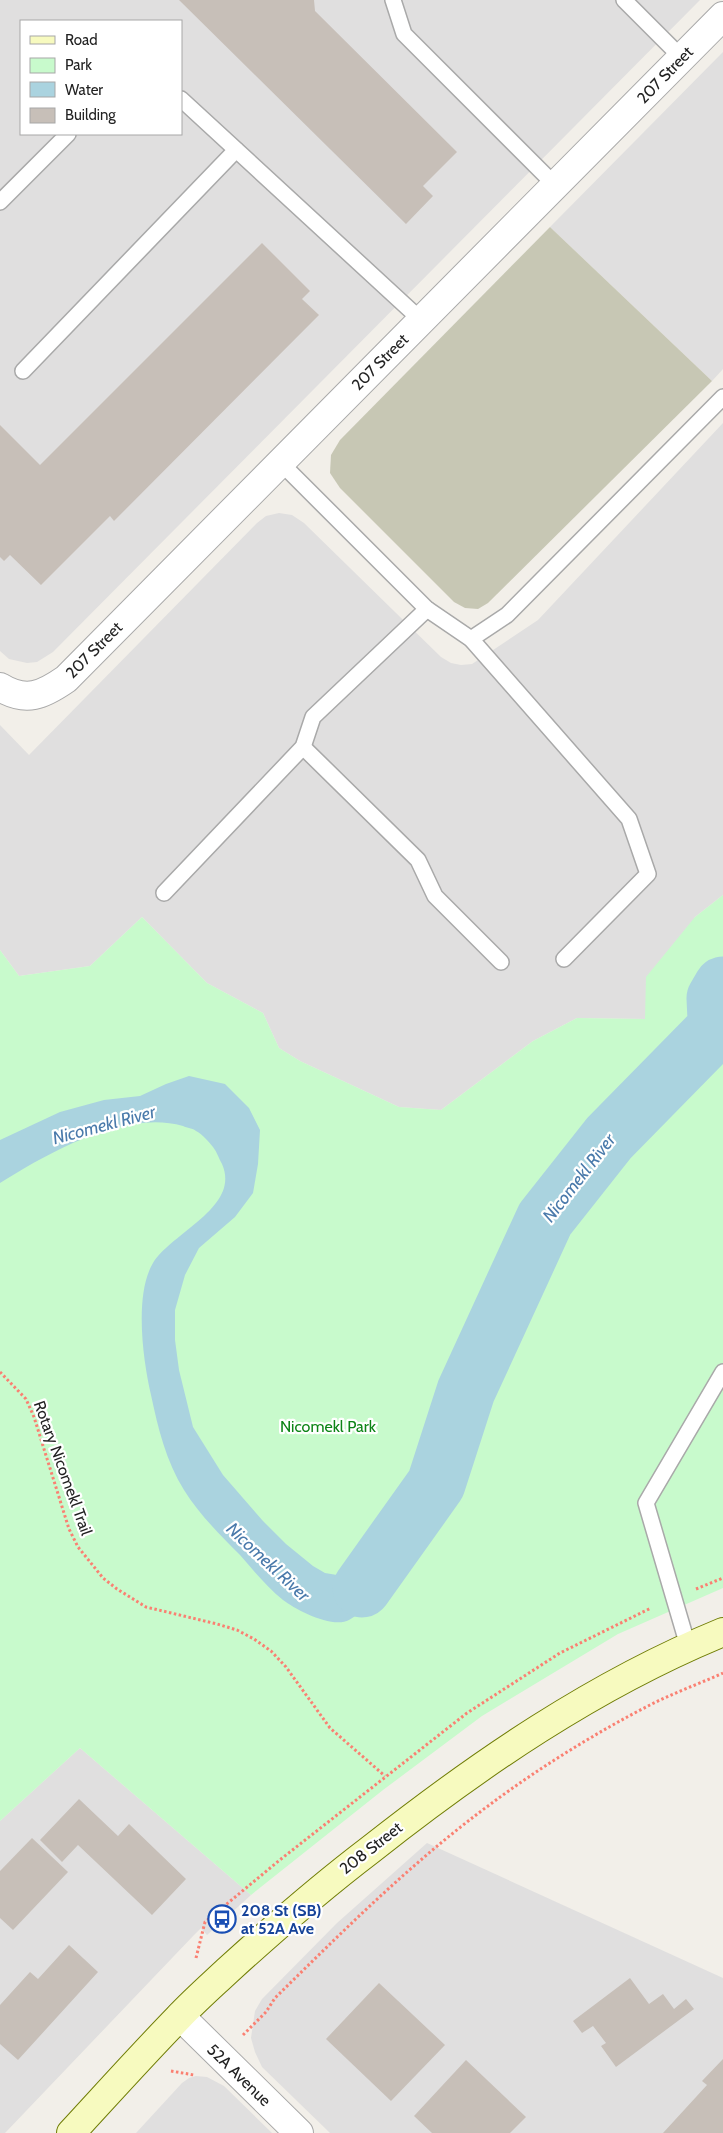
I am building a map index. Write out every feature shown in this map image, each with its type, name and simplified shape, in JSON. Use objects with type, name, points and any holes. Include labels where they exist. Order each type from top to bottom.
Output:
[{"type":"main road","name":"208 Street","points":[[72,2133],[180,2016],[266,1935],[326,1884],[413,1815],[542,1726],[613,1684],[688,1646],[723,1632]]},
{"type":"street","name":"207 Street","points":[[0,687],[11,694],[28,697],[48,691],[66,678],[723,16]]},
{"type":"street","name":"52A Avenue","points":[[180,2016],[299,2133]]},
{"type":"lane","points":[[393,0],[404,34],[556,186]]},
{"type":"lane","points":[[624,0],[682,58]]},
{"type":"lane","points":[[182,100],[421,320]]},
{"type":"lane","points":[[0,202],[67,135]]},
{"type":"lane","points":[[23,370],[236,150]]},
{"type":"lane","points":[[471,639],[507,614],[723,397]]},
{"type":"lane","points":[[281,463],[427,609],[471,639],[629,819],[648,874],[564,959]]},
{"type":"lane","points":[[164,893],[302,746],[313,717],[427,609]]},
{"type":"lane","points":[[302,746],[418,860],[435,896],[501,962]]},
{"type":"lane","points":[[688,1646],[646,1503],[723,1372]]},
{"type":"path","name":"Rotary Nicomekl Trail","points":[[0,1372],[14,1385],[30,1408],[70,1529],[78,1547],[103,1578],[117,1590],[146,1607],[217,1624],[237,1630],[254,1639],[271,1651],[286,1667],[330,1728],[385,1776]]},
{"type":"path","points":[[696,1589],[723,1578]]},
{"type":"path","points":[[205,1922],[385,1776],[467,1713],[552,1658],[648,1609]]},
{"type":"path","points":[[252,2027],[266,2012],[275,1998],[373,1903],[448,1837],[492,1802],[650,1705],[723,1674]]},
{"type":"shaded area","points":[[0,0],[700,0],[53,652],[37,662],[27,663],[9,659],[0,651]]},
{"type":"shaded area","points":[[723,52],[723,369],[712,381],[550,227]]},
{"type":"shaded area","points":[[550,227],[712,381],[488,603],[478,609],[465,608],[454,602],[340,488],[330,473],[331,455],[340,440]]},
{"type":"shaded area","points":[[723,423],[723,895],[695,917],[645,1019],[577,1018],[533,1041],[441,1110],[399,1107],[300,1061],[279,1048],[263,1013],[207,983],[142,917],[90,966],[19,976],[0,950],[0,725],[29,755],[257,523],[266,516],[279,513],[292,515],[304,523],[441,657],[451,663],[461,665],[472,664],[538,620]]},
{"type":"shaded area","points":[[80,1748],[251,1895],[207,1935],[201,1928],[5,2133],[0,2133],[0,1821]]},
{"type":"shaded area","points":[[427,1843],[723,1978],[723,2133],[330,2133],[262,2067],[251,2038],[255,2011],[262,1999],[337,1923]]},
{"type":"shaded area","points":[[196,2076],[207,2077],[224,2086],[272,2133],[136,2133],[182,2083]]},
{"type":"green space","name":"Nicomekl Park","points":[[723,895],[723,1588],[618,1634],[482,1716],[383,1790],[251,1895],[80,1748],[0,1821],[0,950],[19,976],[90,966],[142,917],[207,983],[263,1013],[279,1048],[300,1061],[399,1107],[441,1110],[533,1041],[577,1018],[645,1019],[646,977],[695,917]]},
{"type":"water","points":[[189,1076],[225,1084],[249,1108],[260,1130],[258,1164],[253,1193],[235,1217],[199,1248],[185,1275],[175,1310],[175,1340],[179,1370],[193,1427],[223,1475],[263,1521],[286,1544],[313,1566],[325,1573],[337,1575],[350,1569],[359,1560],[395,1505],[412,1526],[378,1591],[359,1613],[349,1620],[334,1622],[305,1613],[283,1600],[266,1584],[210,1524],[190,1499],[172,1468],[160,1432],[145,1364],[142,1328],[144,1292],[147,1276],[153,1263],[174,1240],[214,1206],[222,1193],[225,1179],[222,1164],[213,1147],[195,1130],[183,1126],[160,1122],[137,1124],[112,1129],[64,1147],[0,1183],[0,1140],[60,1112],[104,1100],[140,1096]]},
{"type":"building","points":[[179,0],[314,0],[315,11],[457,152],[423,186],[433,196],[406,224]]},
{"type":"building","points":[[262,243],[310,291],[302,299],[319,315],[114,521],[110,516],[41,585],[10,555],[4,561],[0,557],[0,425],[40,465]]},
{"type":"building","points":[[79,1799],[118,1836],[129,1824],[186,1879],[152,1915],[78,1845],[62,1862],[40,1840]]},
{"type":"building","points":[[32,1838],[68,1872],[13,1930],[0,1918],[0,1871]]},
{"type":"building","points":[[69,1945],[98,1972],[18,2060],[0,2044],[0,2005],[30,1972],[38,1979]]},
{"type":"building","points":[[630,1978],[649,2004],[663,1994],[674,2009],[686,1999],[694,2009],[616,2067],[601,2046],[606,2043],[593,2026],[582,2033],[573,2021]]},
{"type":"building","points":[[379,1983],[445,2045],[391,2101],[326,2039]]},
{"type":"building","points":[[723,2059],[723,2133],[663,2133],[707,2085],[702,2081]]},
{"type":"building","points":[[466,2060],[526,2117],[510,2133],[432,2133],[414,2116]]},
{"type":"waterway","name":"Nicomekl River","points":[[362,1588],[436,1484],[466,1391],[545,1219],[609,1138],[715,1030],[717,1019],[716,998],[723,986]]},
{"type":"place","name":"208 St (SB) at 52A Ave","points":[[222,1919]]}]
